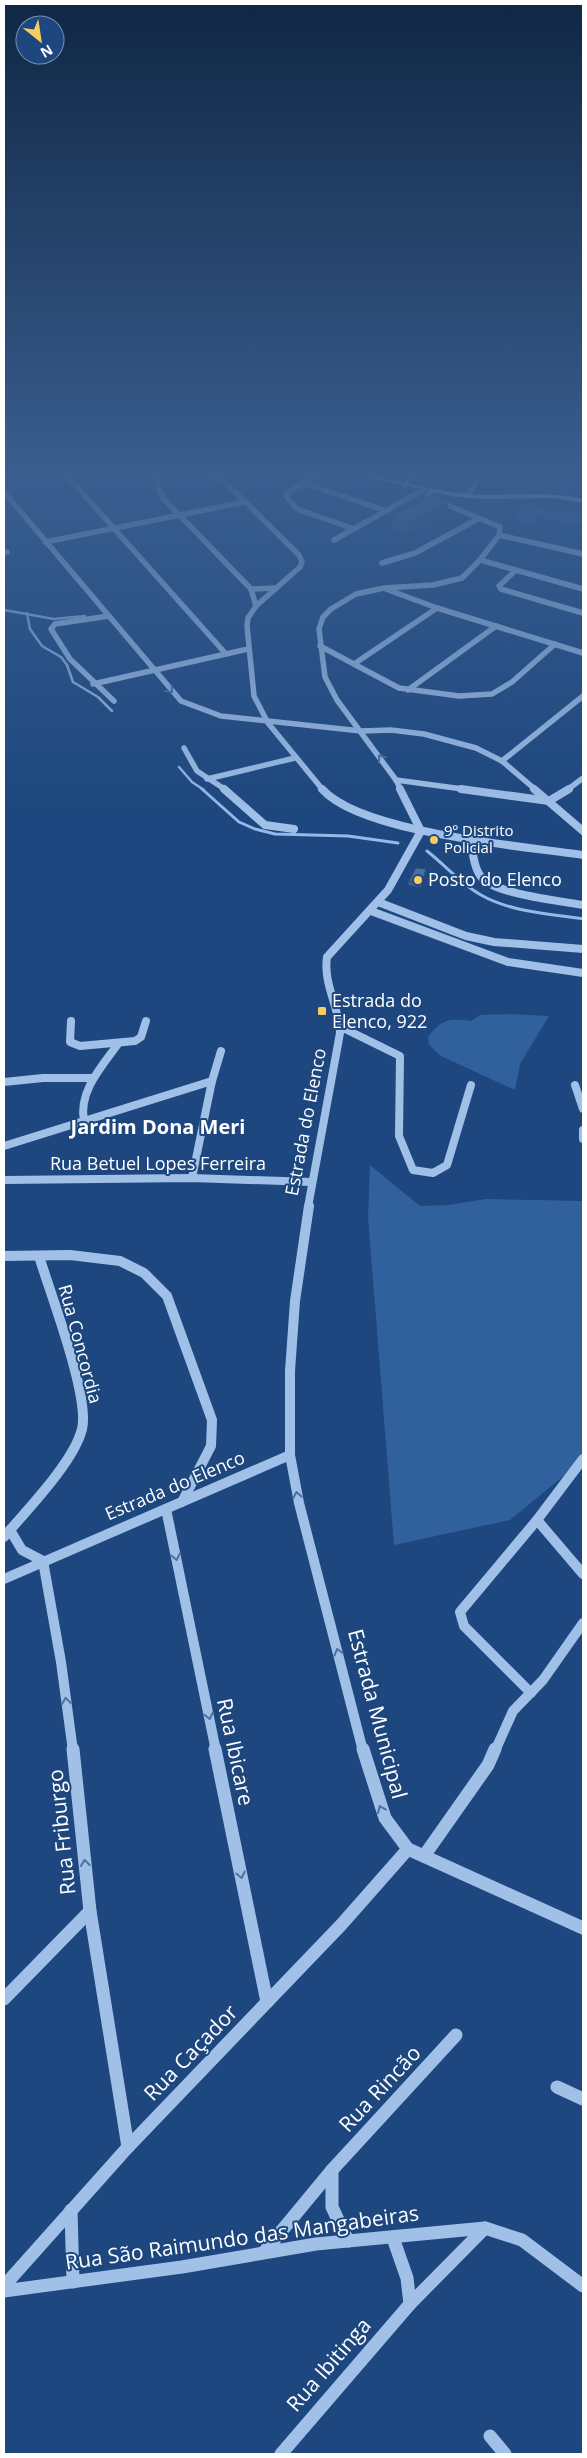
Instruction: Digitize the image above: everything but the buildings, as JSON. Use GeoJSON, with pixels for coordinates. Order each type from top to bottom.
{"type":"FeatureCollection","features":[{"type":"Feature","properties":{"kind":"street"},"geometry":{"type":"LineString","coordinates":[[81,584],[173,694],[195,708],[221,716],[268,722],[361,731],[381,730],[424,734],[476,748],[502,762],[583,831]]}},
{"type":"Feature","properties":{"kind":"street"},"geometry":{"type":"LineString","coordinates":[[162,584],[226,654]]}},
{"type":"Feature","properties":{"kind":"street"},"geometry":{"type":"LineString","coordinates":[[246,584],[251,589],[256,606]]}},
{"type":"Feature","properties":{"kind":"street"},"geometry":{"type":"LineString","coordinates":[[281,584],[256,606],[248,618],[248,649],[254,696],[268,722],[320,788],[346,807],[368,816],[421,831],[583,855]]}},
{"type":"Feature","properties":{"kind":"street"},"geometry":{"type":"LineString","coordinates":[[421,831],[396,780],[337,700],[326,677],[319,629],[323,617],[331,608],[356,594],[384,588],[437,584]]}},
{"type":"Feature","properties":{"kind":"street"},"geometry":{"type":"LineString","coordinates":[[503,584],[500,587],[583,613]]}},
{"type":"Feature","properties":{"kind":"street"},"geometry":{"type":"LineString","coordinates":[[564,584],[583,589]]}},
{"type":"Feature","properties":{"kind":"street"},"geometry":{"type":"LineString","coordinates":[[251,589],[276,588]]}},
{"type":"Feature","properties":{"kind":"street"},"geometry":{"type":"LineString","coordinates":[[384,588],[437,608],[583,653]]}},
{"type":"Feature","properties":{"kind":"street"},"geometry":{"type":"LineString","coordinates":[[354,664],[437,608]]}},
{"type":"Feature","properties":{"kind":"street"},"geometry":{"type":"LineString","coordinates":[[109,616],[51,626],[53,635],[59,644],[92,684],[114,702]]}},
{"type":"Feature","properties":{"kind":"street"},"geometry":{"type":"LineString","coordinates":[[408,690],[496,626]]}},
{"type":"Feature","properties":{"kind":"street"},"geometry":{"type":"LineString","coordinates":[[320,646],[388,683],[408,690],[459,696],[492,694],[512,682],[555,644]]}},
{"type":"Feature","properties":{"kind":"street"},"geometry":{"type":"LineString","coordinates":[[92,684],[248,649]]}},
{"type":"Feature","properties":{"kind":"street"},"geometry":{"type":"LineString","coordinates":[[502,762],[583,696]]}},
{"type":"Feature","properties":{"kind":"street"},"geometry":{"type":"LineString","coordinates":[[184,748],[193,766],[207,779],[230,793],[265,825],[294,829]]}},
{"type":"Feature","properties":{"kind":"street"},"geometry":{"type":"LineString","coordinates":[[207,779],[295,758]]}},
{"type":"Feature","properties":{"kind":"street"},"geometry":{"type":"LineString","coordinates":[[396,780],[549,801],[574,786],[583,778]]}},
{"type":"Feature","properties":{"kind":"street","name":"Estrada do Elenco"},"geometry":{"type":"LineString","coordinates":[[4,1579],[290,1456],[290,1371],[293,1325],[312,1182],[340,1027],[338,1008],[323,970],[327,957],[371,911],[388,890],[421,831]]}},
{"type":"Feature","properties":{"kind":"street"},"geometry":{"type":"LineString","coordinates":[[470,837],[478,871],[487,884],[506,890],[583,905]]}},
{"type":"Feature","properties":{"kind":"street"},"geometry":{"type":"LineString","coordinates":[[378,902],[466,936],[494,942],[583,949]]}},
{"type":"Feature","properties":{"kind":"street"},"geometry":{"type":"LineString","coordinates":[[371,911],[508,962],[583,973]]}},
{"type":"Feature","properties":{"kind":"street"},"geometry":{"type":"LineString","coordinates":[[71,1021],[69,1040],[72,1044],[80,1046],[130,1043],[139,1039],[146,1021]]}},
{"type":"Feature","properties":{"kind":"street"},"geometry":{"type":"LineString","coordinates":[[340,1027],[400,1056],[399,1136],[403,1141],[407,1162],[413,1170],[433,1173],[447,1165],[471,1085]]}},
{"type":"Feature","properties":{"kind":"street"},"geometry":{"type":"LineString","coordinates":[[84,1121],[81,1111],[93,1078],[118,1044]]}},
{"type":"Feature","properties":{"kind":"street"},"geometry":{"type":"LineString","coordinates":[[192,1178],[212,1081],[221,1051]]}},
{"type":"Feature","properties":{"kind":"street"},"geometry":{"type":"LineString","coordinates":[[4,1082],[43,1078],[93,1078]]}},
{"type":"Feature","properties":{"kind":"street"},"geometry":{"type":"LineString","coordinates":[[4,1146],[212,1081]]}},
{"type":"Feature","properties":{"kind":"street"},"geometry":{"type":"LineString","coordinates":[[575,1086],[583,1109]]}},
{"type":"Feature","properties":{"kind":"street"},"geometry":{"type":"LineString","coordinates":[[583,1130],[583,1139]]}},
{"type":"Feature","properties":{"kind":"street","name":"Rua Betuel Lopes Ferreira"},"geometry":{"type":"LineString","coordinates":[[4,1180],[192,1178],[312,1182]]}},
{"type":"Feature","properties":{"kind":"street"},"geometry":{"type":"LineString","coordinates":[[4,1256],[86,1257],[114,1261],[142,1272],[153,1280],[167,1296],[212,1420],[211,1446],[201,1462],[182,1502]]}},
{"type":"Feature","properties":{"kind":"street","name":"Rua Concordia"},"geometry":{"type":"LineString","coordinates":[[7,1533],[65,1460],[81,1431],[84,1419],[79,1391],[39,1256]]}},
{"type":"Feature","properties":{"kind":"street","name":"Estrada Municipal"},"geometry":{"type":"LineString","coordinates":[[290,1456],[298,1503],[370,1776],[385,1818],[408,1849],[494,1885],[583,1928]]}},
{"type":"Feature","properties":{"kind":"street"},"geometry":{"type":"LineString","coordinates":[[531,1693],[464,1626],[460,1612],[537,1520],[583,1459]]}},
{"type":"Feature","properties":{"kind":"street","name":"Rua Ibicare"},"geometry":{"type":"LineString","coordinates":[[166,1509],[267,2002]]}},
{"type":"Feature","properties":{"kind":"street"},"geometry":{"type":"LineString","coordinates":[[537,1520],[583,1574]]}},
{"type":"Feature","properties":{"kind":"street"},"geometry":{"type":"LineString","coordinates":[[7,1533],[21,1551],[43,1561]]}},
{"type":"Feature","properties":{"kind":"street","name":"Rua Friburgo"},"geometry":{"type":"LineString","coordinates":[[43,1561],[61,1662],[77,1777],[90,1911],[128,2147]]}},
{"type":"Feature","properties":{"kind":"street"},"geometry":{"type":"LineString","coordinates":[[424,1856],[488,1765],[513,1711],[543,1680],[583,1624]]}},
{"type":"Feature","properties":{"kind":"street","name":"Rua Caçador"},"geometry":{"type":"LineString","coordinates":[[4,2286],[128,2147],[341,1925],[408,1849]]}},
{"type":"Feature","properties":{"kind":"street"},"geometry":{"type":"LineString","coordinates":[[4,1999],[90,1911]]}},
{"type":"Feature","properties":{"kind":"street","name":"Rua Rincão"},"geometry":{"type":"LineString","coordinates":[[265,2251],[332,2170],[456,2035]]}},
{"type":"Feature","properties":{"kind":"street"},"geometry":{"type":"LineString","coordinates":[[557,2087],[583,2100]]}},
{"type":"Feature","properties":{"kind":"street"},"geometry":{"type":"LineString","coordinates":[[332,2170],[332,2207],[348,2241]]}},
{"type":"Feature","properties":{"kind":"street"},"geometry":{"type":"LineString","coordinates":[[72,2210],[73,2282]]}},
{"type":"Feature","properties":{"kind":"street"},"geometry":{"type":"LineString","coordinates":[[485,2228],[522,2240],[583,2286]]}},
{"type":"Feature","properties":{"kind":"street","name":"Rua São Raimundo das Mangabeiras"},"geometry":{"type":"LineString","coordinates":[[4,2291],[182,2267],[265,2251],[348,2241],[393,2238],[447,2230],[485,2228]]}},
{"type":"Feature","properties":{"kind":"street","name":"Rua Ibitinga"},"geometry":{"type":"LineString","coordinates":[[280,2454],[410,2304],[485,2228]]}},
{"type":"Feature","properties":{"kind":"street"},"geometry":{"type":"LineString","coordinates":[[393,2238],[407,2278],[410,2304]]}},
{"type":"Feature","properties":{"kind":"street"},"geometry":{"type":"LineString","coordinates":[[490,2436],[506,2454]]}},
{"type":"Feature","properties":{"kind":"shaded area"},"geometry":{"type":"Polygon","coordinates":[[[480,1015],[549,1016],[520,1064],[515,1090],[441,1056],[429,1045],[428,1037],[437,1026],[446,1021],[471,1021],[480,1015]]]}},
{"type":"Feature","properties":{"kind":"shaded area"},"geometry":{"type":"Polygon","coordinates":[[[370,1165],[420,1206],[448,1205],[486,1199],[583,1201],[583,1460],[510,1520],[394,1545],[368,1217],[370,1165]]]}},
{"type":"Feature","properties":{"kind":"waterway"},"geometry":{"type":"LineString","coordinates":[[4,610],[27,614]]}},
{"type":"Feature","properties":{"kind":"waterway"},"geometry":{"type":"LineString","coordinates":[[27,614],[54,619],[85,616]]}},
{"type":"Feature","properties":{"kind":"waterway"},"geometry":{"type":"LineString","coordinates":[[27,614],[30,629],[42,646],[61,657],[67,665],[73,682],[98,697],[112,711]]}},
{"type":"Feature","properties":{"kind":"waterway"},"geometry":{"type":"LineString","coordinates":[[179,767],[192,782],[204,790]]}},
{"type":"Feature","properties":{"kind":"waterway"},"geometry":{"type":"LineString","coordinates":[[202,789],[239,822],[255,829],[275,834],[348,836],[398,843]]}},
{"type":"Feature","properties":{"kind":"waterway"},"geometry":{"type":"LineString","coordinates":[[427,851],[467,885],[493,901],[531,912],[583,919]]}},
{"type":"Feature","properties":{"kind":"place","name":"9º Distrito Policial"},"geometry":{"type":"Point","coordinates":[434,840]}},
{"type":"Feature","properties":{"kind":"place","name":"Posto do Elenco"},"geometry":{"type":"Point","coordinates":[418,880]}},
{"type":"Feature","properties":{"kind":"place","name":"Estrada do Elenco, 922"},"geometry":{"type":"Point","coordinates":[322,1011]}},
{"type":"Feature","properties":{"kind":"district","name":"Jardim Dona Meri"},"geometry":{"type":"Point","coordinates":[158,1127]}}]}
